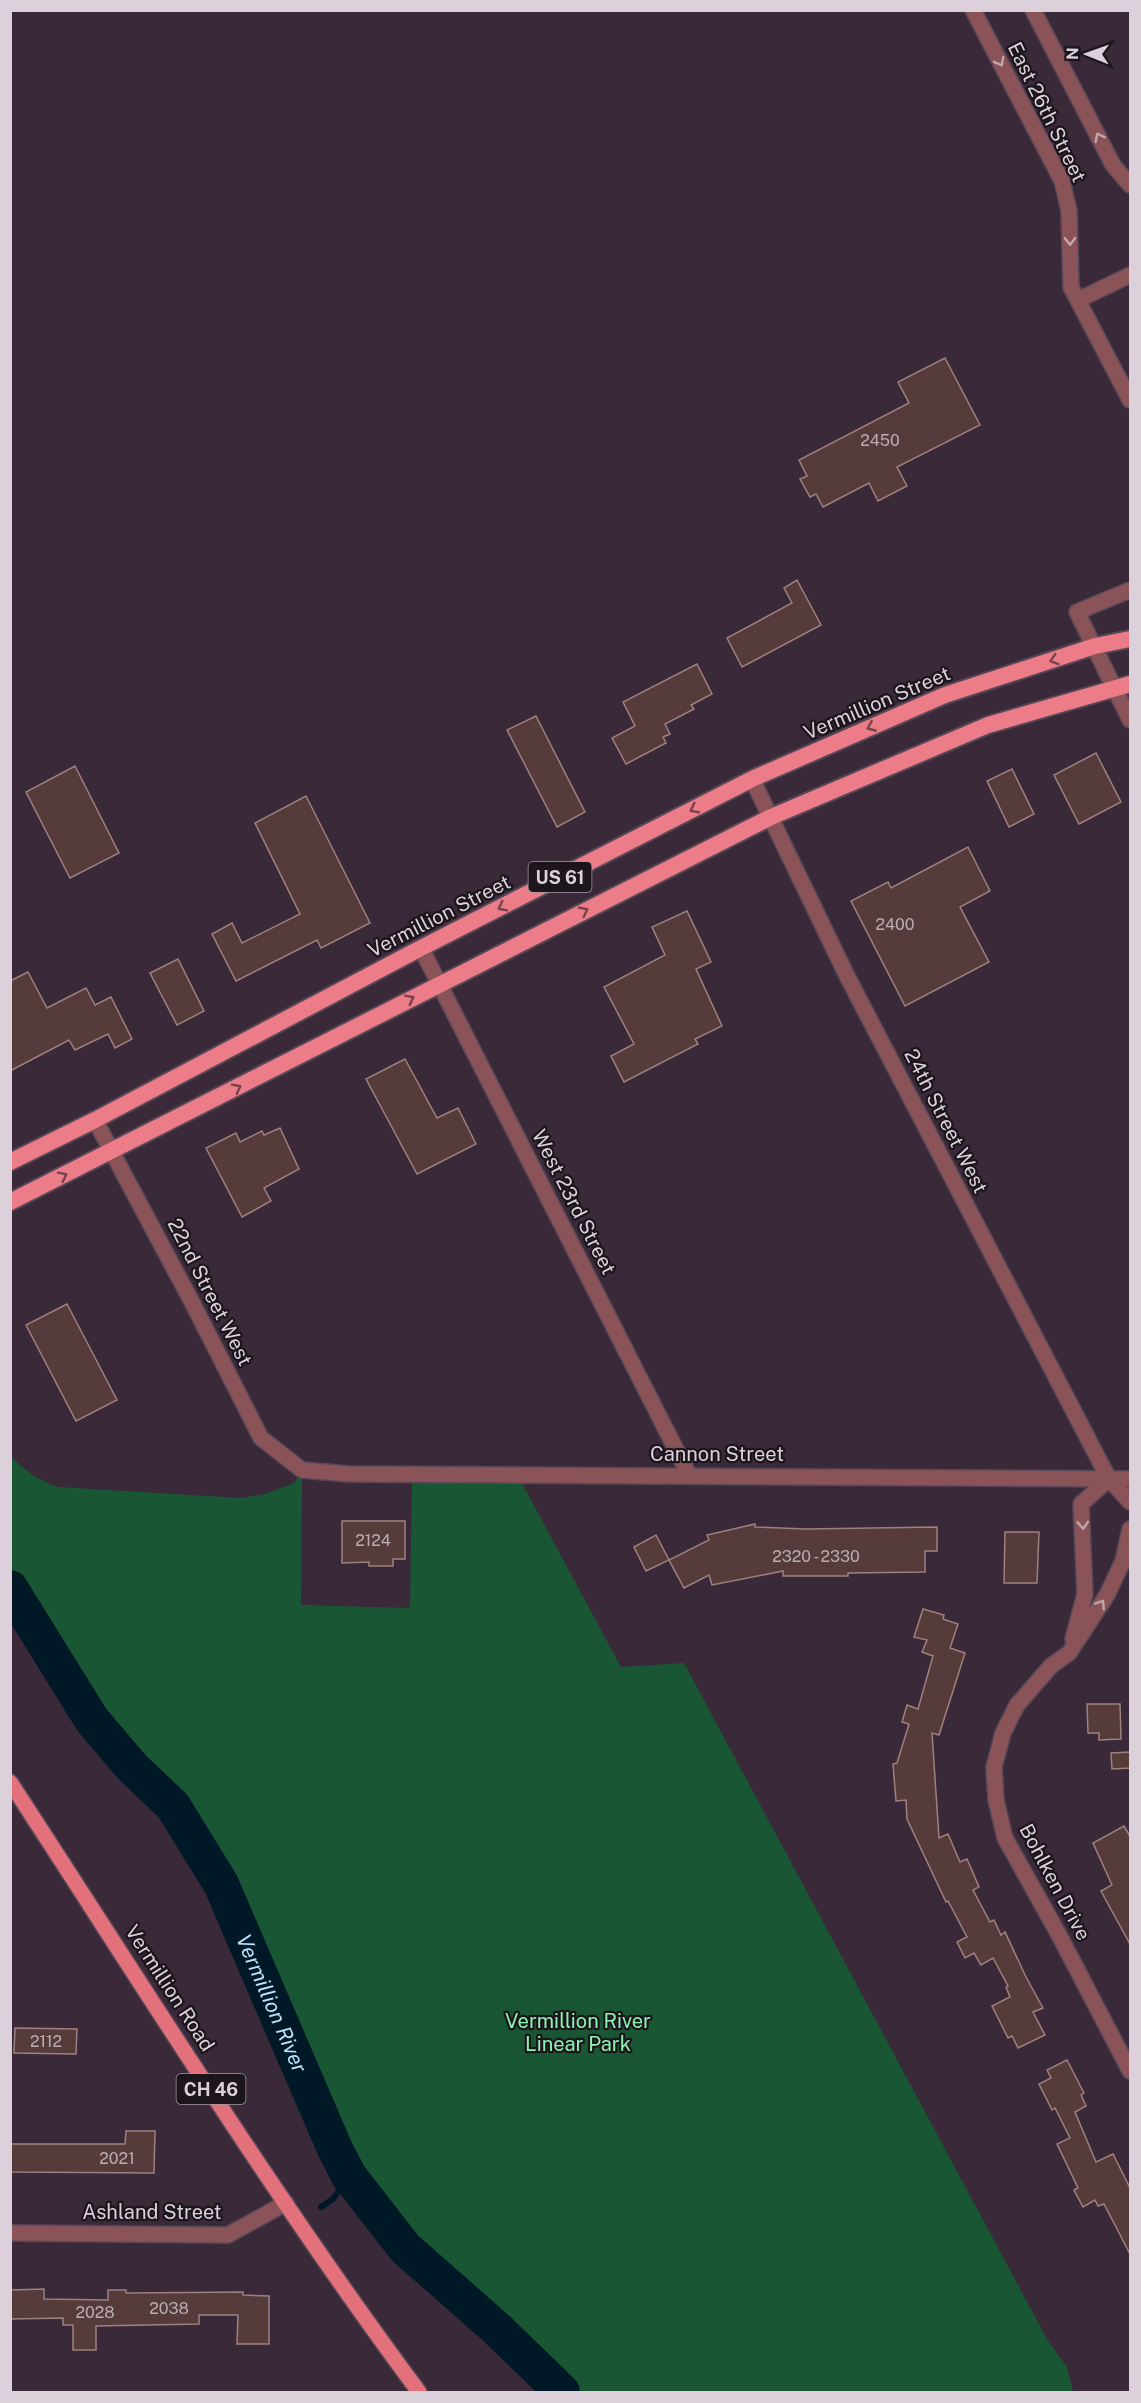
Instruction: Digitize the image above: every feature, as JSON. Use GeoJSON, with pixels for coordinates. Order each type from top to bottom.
{"type":"FeatureCollection","features":[{"type":"Feature","properties":{"kind":"highway","name":"Vermillion Street"},"geometry":{"type":"LineString","coordinates":[[10,1162],[752,779],[945,695],[1095,646],[1131,639]]}},
{"type":"Feature","properties":{"kind":"highway","name":"US 61"},"geometry":{"type":"LineString","coordinates":[[13,1197],[112,1152],[440,983],[771,817],[988,725],[1122,686]]}},
{"type":"Feature","properties":{"kind":"main road","name":"Vermillion Road"},"geometry":{"type":"LineString","coordinates":[[10,1782],[286,2203],[365,2320],[419,2392]]}},
{"type":"Feature","properties":{"kind":"street","name":"East 26th Street"},"geometry":{"type":"LineString","coordinates":[[973,10],[1062,181],[1069,211],[1071,287],[1131,400]]}},
{"type":"Feature","properties":{"kind":"street"},"geometry":{"type":"LineString","coordinates":[[1033,10],[1113,165],[1131,185]]}},
{"type":"Feature","properties":{"kind":"street"},"geometry":{"type":"LineString","coordinates":[[1078,300],[1131,274]]}},
{"type":"Feature","properties":{"kind":"street"},"geometry":{"type":"LineString","coordinates":[[1131,590],[1077,612],[1095,646],[1122,686],[1131,720]]}},
{"type":"Feature","properties":{"kind":"street","name":"24th Street West"},"geometry":{"type":"LineString","coordinates":[[752,779],[847,976],[1108,1479]]}},
{"type":"Feature","properties":{"kind":"street","name":"West 23rd Street"},"geometry":{"type":"LineString","coordinates":[[421,948],[689,1475]]}},
{"type":"Feature","properties":{"kind":"street","name":"22nd Street West"},"geometry":{"type":"LineString","coordinates":[[95,1120],[194,1305],[261,1438],[303,1470]]}},
{"type":"Feature","properties":{"kind":"street","name":"Cannon Street"},"geometry":{"type":"LineString","coordinates":[[303,1470],[349,1474],[1131,1479]]}},
{"type":"Feature","properties":{"kind":"street"},"geometry":{"type":"LineString","coordinates":[[1069,1653],[1085,1594],[1081,1504],[1108,1479],[1131,1502]]}},
{"type":"Feature","properties":{"kind":"street","name":"Bohlken Drive"},"geometry":{"type":"LineString","coordinates":[[1131,1529],[1123,1561],[1107,1595],[1069,1653],[1051,1666],[1017,1705],[1003,1733],[993,1767],[996,1800],[1005,1838],[1131,2071]]}},
{"type":"Feature","properties":{"kind":"street","name":"Ashland Street"},"geometry":{"type":"LineString","coordinates":[[10,2233],[228,2235],[286,2203]]}},
{"type":"Feature","properties":{"kind":"green space","name":"Vermillion River Linear Park"},"geometry":{"type":"Polygon","coordinates":[[[10,1455],[32,1474],[58,1487],[241,1498],[265,1494],[294,1483],[302,1470],[301,1605],[410,1608],[412,1474],[517,1474],[621,1667],[684,1663],[1048,2341],[1067,2367],[1073,2392],[562,2392],[496,2328],[405,2248],[349,2176],[335,2149],[221,1884],[173,1806],[132,1767],[92,1720],[11,1588],[10,1455]]]}},
{"type":"Feature","properties":{"kind":"building"},"geometry":{"type":"Polygon","coordinates":[[[945,358],[980,425],[897,467],[907,486],[878,501],[869,483],[823,507],[816,494],[810,497],[800,479],[807,476],[799,460],[909,403],[898,382],[945,358]]]}},
{"type":"Feature","properties":{"kind":"building"},"geometry":{"type":"Polygon","coordinates":[[[797,580],[821,625],[742,667],[727,638],[792,603],[784,588],[797,580]]]}},
{"type":"Feature","properties":{"kind":"building"},"geometry":{"type":"Polygon","coordinates":[[[697,664],[712,694],[691,705],[694,709],[665,724],[670,734],[663,737],[666,743],[626,764],[612,738],[635,726],[623,702],[697,664]]]}},
{"type":"Feature","properties":{"kind":"building"},"geometry":{"type":"Polygon","coordinates":[[[536,716],[585,812],[557,827],[507,730],[536,716]]]}},
{"type":"Feature","properties":{"kind":"building"},"geometry":{"type":"Polygon","coordinates":[[[1096,753],[1121,802],[1079,824],[1054,775],[1096,753]]]}},
{"type":"Feature","properties":{"kind":"building"},"geometry":{"type":"Polygon","coordinates":[[[75,766],[119,853],[70,878],[26,792],[75,766]]]}},
{"type":"Feature","properties":{"kind":"building"},"geometry":{"type":"Polygon","coordinates":[[[1012,769],[1034,814],[1009,827],[987,781],[1012,769]]]}},
{"type":"Feature","properties":{"kind":"building"},"geometry":{"type":"Polygon","coordinates":[[[306,796],[370,923],[321,948],[317,940],[236,981],[212,934],[232,923],[242,943],[300,914],[255,823],[306,796]]]}},
{"type":"Feature","properties":{"kind":"building"},"geometry":{"type":"Polygon","coordinates":[[[968,847],[990,891],[960,907],[989,962],[905,1006],[851,901],[888,882],[891,888],[968,847]]]}},
{"type":"Feature","properties":{"kind":"building"},"geometry":{"type":"Polygon","coordinates":[[[687,911],[711,962],[696,969],[722,1026],[695,1039],[698,1044],[624,1082],[611,1056],[634,1044],[604,987],[665,955],[652,927],[687,911]]]}},
{"type":"Feature","properties":{"kind":"building"},"geometry":{"type":"Polygon","coordinates":[[[178,959],[204,1011],[177,1025],[150,973],[178,959]]]}},
{"type":"Feature","properties":{"kind":"building"},"geometry":{"type":"Polygon","coordinates":[[[28,972],[47,1008],[86,988],[95,1005],[111,997],[132,1039],[115,1048],[108,1034],[75,1050],[69,1040],[10,1071],[10,981],[28,972]]]}},
{"type":"Feature","properties":{"kind":"building"},"geometry":{"type":"Polygon","coordinates":[[[405,1059],[437,1118],[458,1108],[476,1144],[417,1174],[366,1079],[405,1059]]]}},
{"type":"Feature","properties":{"kind":"building"},"geometry":{"type":"Polygon","coordinates":[[[280,1128],[299,1169],[264,1188],[271,1201],[242,1217],[206,1148],[236,1133],[240,1142],[262,1131],[264,1135],[280,1128]]]}},
{"type":"Feature","properties":{"kind":"building"},"geometry":{"type":"Polygon","coordinates":[[[67,1304],[117,1400],[76,1421],[26,1325],[67,1304]]]}},
{"type":"Feature","properties":{"kind":"building"},"geometry":{"type":"Polygon","coordinates":[[[342,1521],[405,1521],[405,1559],[393,1559],[393,1566],[369,1566],[369,1562],[342,1563],[342,1521]]]}},
{"type":"Feature","properties":{"kind":"building"},"geometry":{"type":"Polygon","coordinates":[[[755,1524],[755,1527],[806,1529],[937,1527],[937,1551],[925,1551],[925,1572],[848,1573],[848,1576],[783,1576],[783,1571],[712,1585],[709,1575],[684,1588],[669,1560],[709,1540],[707,1535],[755,1524]]]}},
{"type":"Feature","properties":{"kind":"building"},"geometry":{"type":"Polygon","coordinates":[[[1005,1532],[1039,1532],[1037,1583],[1004,1583],[1005,1532]]]}},
{"type":"Feature","properties":{"kind":"building"},"geometry":{"type":"Polygon","coordinates":[[[656,1535],[669,1560],[646,1571],[634,1547],[656,1535]]]}},
{"type":"Feature","properties":{"kind":"building"},"geometry":{"type":"Polygon","coordinates":[[[923,1609],[944,1615],[943,1619],[958,1624],[950,1648],[965,1653],[939,1735],[932,1733],[939,1838],[948,1834],[960,1862],[967,1859],[979,1887],[973,1890],[990,1922],[994,1920],[1001,1935],[1005,1932],[1043,2008],[1033,2012],[1045,2035],[1018,2048],[1012,2036],[1008,2038],[992,2006],[1010,1997],[1006,1987],[1008,1986],[993,1958],[981,1965],[974,1953],[965,1958],[957,1942],[967,1937],[948,1901],[946,1902],[907,1819],[906,1800],[896,1801],[893,1764],[897,1763],[909,1724],[902,1722],[907,1705],[918,1709],[933,1656],[922,1652],[927,1640],[914,1637],[923,1609]]]}},
{"type":"Feature","properties":{"kind":"building"},"geometry":{"type":"Polygon","coordinates":[[[1087,1704],[1120,1704],[1121,1739],[1099,1740],[1099,1733],[1088,1733],[1087,1704]]]}},
{"type":"Feature","properties":{"kind":"building"},"geometry":{"type":"Polygon","coordinates":[[[1131,1752],[1131,1768],[1112,1769],[1111,1753],[1131,1752]]]}},
{"type":"Feature","properties":{"kind":"building"},"geometry":{"type":"Polygon","coordinates":[[[1124,1826],[1131,1838],[1131,1946],[1101,1891],[1112,1885],[1093,1843],[1124,1826]]]}},
{"type":"Feature","properties":{"kind":"building"},"geometry":{"type":"Polygon","coordinates":[[[15,2028],[77,2029],[76,2054],[14,2053],[15,2028]]]}},
{"type":"Feature","properties":{"kind":"building"},"geometry":{"type":"Polygon","coordinates":[[[1067,2060],[1084,2093],[1081,2095],[1086,2106],[1075,2112],[1096,2162],[1113,2154],[1131,2190],[1131,2256],[1104,2204],[1098,2206],[1095,2200],[1083,2207],[1074,2190],[1078,2188],[1057,2144],[1070,2138],[1055,2108],[1052,2110],[1039,2084],[1051,2078],[1047,2070],[1067,2060]]]}},
{"type":"Feature","properties":{"kind":"building"},"geometry":{"type":"Polygon","coordinates":[[[126,2131],[155,2131],[154,2173],[10,2172],[10,2144],[125,2144],[126,2131]]]}},
{"type":"Feature","properties":{"kind":"building"},"geometry":{"type":"Polygon","coordinates":[[[44,2289],[44,2299],[108,2300],[108,2290],[126,2290],[126,2293],[243,2292],[243,2295],[269,2296],[269,2344],[237,2344],[238,2315],[199,2315],[199,2324],[96,2326],[96,2350],[73,2350],[73,2325],[63,2325],[63,2318],[10,2319],[10,2290],[44,2289]]]}},
{"type":"Feature","properties":{"kind":"waterway","name":"Vermillion River"},"geometry":{"type":"LineString","coordinates":[[10,1588],[92,1720],[132,1767],[173,1806],[221,1884],[335,2149],[349,2176],[405,2248],[496,2328],[562,2392]]}},
{"type":"Feature","properties":{"kind":"waterway"},"geometry":{"type":"LineString","coordinates":[[321,2207],[333,2199],[349,2176]]}}]}
